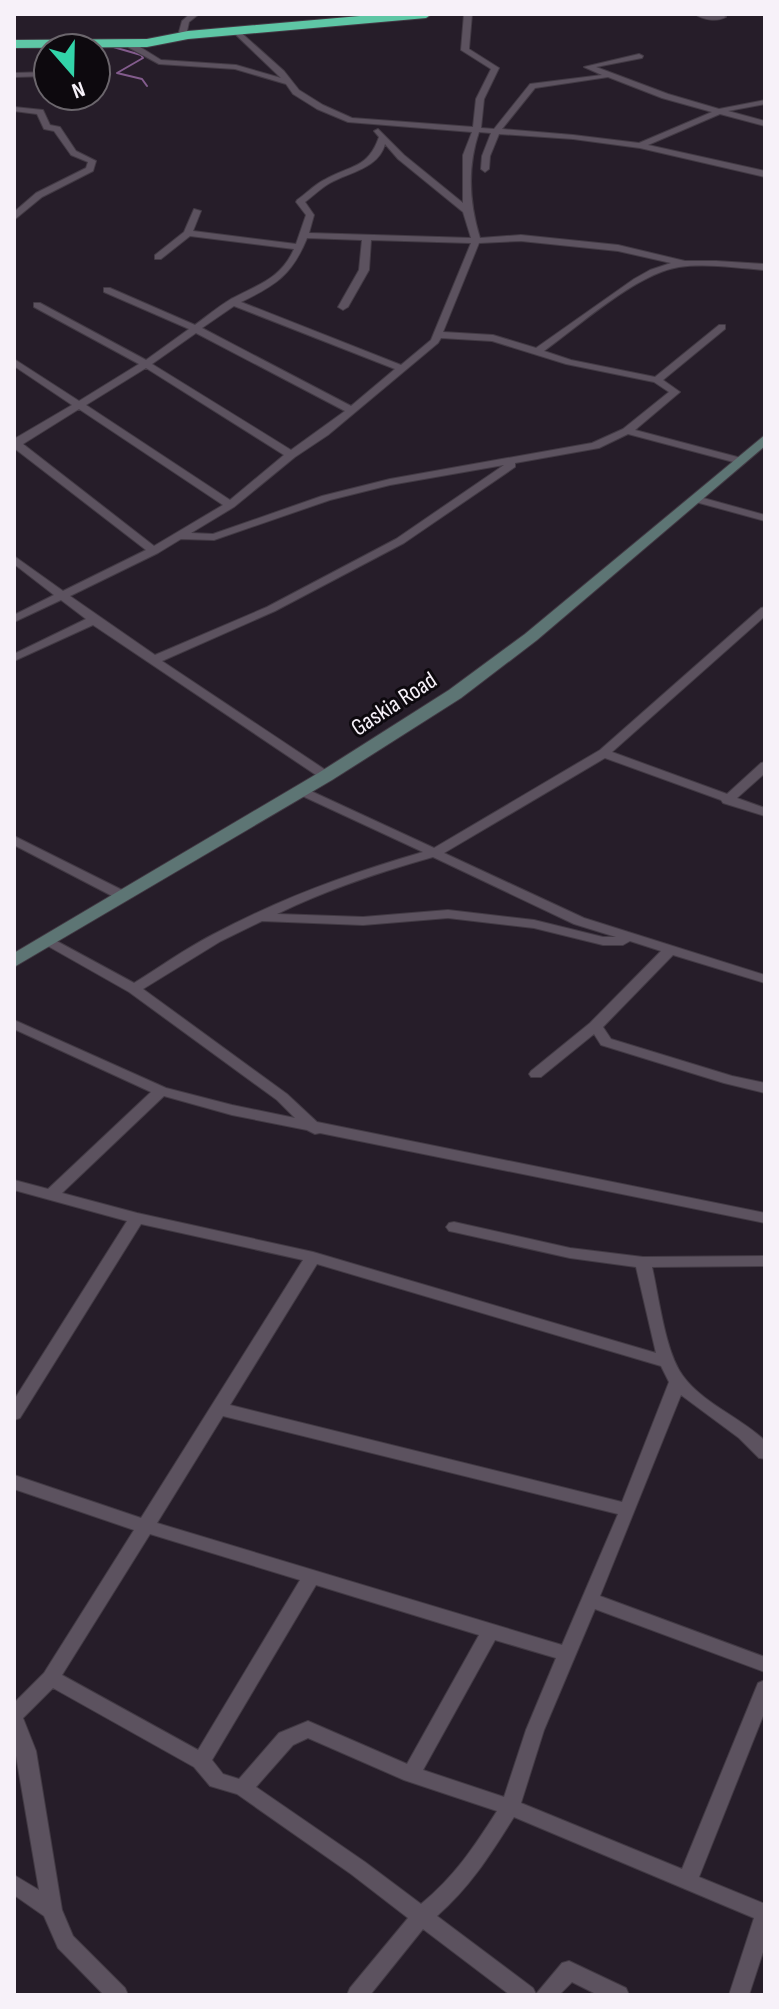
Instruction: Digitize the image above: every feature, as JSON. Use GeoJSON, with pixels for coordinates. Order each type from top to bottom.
{"type":"FeatureCollection","features":[{"type":"Feature","properties":{"kind":"highway"},"geometry":{"type":"LineString","coordinates":[[14,44],[87,41],[129,44],[188,35],[426,14]]}},
{"type":"Feature","properties":{"kind":"main road","name":"Gaskia Road"},"geometry":{"type":"LineString","coordinates":[[14,961],[326,776],[485,672],[765,439]]}},
{"type":"Feature","properties":{"kind":"street"},"geometry":{"type":"LineString","coordinates":[[188,35],[183,32],[184,24],[195,14]]}},
{"type":"Feature","properties":{"kind":"street"},"geometry":{"type":"LineString","coordinates":[[14,619],[154,551],[230,505],[419,355],[438,335],[476,241],[467,211],[467,155],[477,128],[480,99],[495,68],[465,50],[468,14]]}},
{"type":"Feature","properties":{"kind":"street"},"geometry":{"type":"LineString","coordinates":[[699,14],[722,17]]}},
{"type":"Feature","properties":{"kind":"street"},"geometry":{"type":"LineString","coordinates":[[237,31],[268,59],[287,82],[320,107],[351,120],[454,130],[497,129],[640,146],[765,174]]}},
{"type":"Feature","properties":{"kind":"street"},"geometry":{"type":"LineString","coordinates":[[129,44],[159,62],[236,67],[287,82]]}},
{"type":"Feature","properties":{"kind":"street"},"geometry":{"type":"LineString","coordinates":[[639,56],[588,67],[608,77],[765,124]]}},
{"type":"Feature","properties":{"kind":"street"},"geometry":{"type":"LineString","coordinates":[[485,169],[485,157],[497,129],[535,84],[608,77]]}},
{"type":"Feature","properties":{"kind":"street"},"geometry":{"type":"LineString","coordinates":[[640,146],[718,112],[765,102]]}},
{"type":"Feature","properties":{"kind":"street"},"geometry":{"type":"LineString","coordinates":[[14,109],[40,112],[47,127],[57,129],[70,150],[79,158],[92,161],[90,169],[39,195],[14,217]]}},
{"type":"Feature","properties":{"kind":"street"},"geometry":{"type":"LineString","coordinates":[[375,123],[382,138],[467,211]]}},
{"type":"Feature","properties":{"kind":"street"},"geometry":{"type":"LineString","coordinates":[[154,551],[15,443],[44,429],[79,403],[146,364],[233,302],[269,285],[283,274],[294,259],[310,215],[300,202],[326,182],[369,162],[379,150],[382,138]]}},
{"type":"Feature","properties":{"kind":"street"},"geometry":{"type":"LineString","coordinates":[[158,257],[188,233],[197,211]]}},
{"type":"Feature","properties":{"kind":"street"},"geometry":{"type":"LineString","coordinates":[[188,233],[299,247]]}},
{"type":"Feature","properties":{"kind":"street"},"geometry":{"type":"LineString","coordinates":[[304,235],[476,241],[513,238],[551,240],[618,248],[685,264],[765,267]]}},
{"type":"Feature","properties":{"kind":"street"},"geometry":{"type":"LineString","coordinates":[[343,307],[364,270],[367,237]]}},
{"type":"Feature","properties":{"kind":"street"},"geometry":{"type":"LineString","coordinates":[[538,351],[658,270],[685,264]]}},
{"type":"Feature","properties":{"kind":"street"},"geometry":{"type":"LineString","coordinates":[[107,290],[196,330],[351,410]]}},
{"type":"Feature","properties":{"kind":"street"},"geometry":{"type":"LineString","coordinates":[[233,302],[401,368]]}},
{"type":"Feature","properties":{"kind":"street"},"geometry":{"type":"LineString","coordinates":[[37,305],[146,364],[291,455]]}},
{"type":"Feature","properties":{"kind":"street"},"geometry":{"type":"LineString","coordinates":[[657,380],[722,327]]}},
{"type":"Feature","properties":{"kind":"street"},"geometry":{"type":"LineString","coordinates":[[181,536],[214,537],[368,487],[578,451],[627,431],[673,395],[672,388],[657,380],[569,362],[493,338],[438,335]]}},
{"type":"Feature","properties":{"kind":"street"},"geometry":{"type":"LineString","coordinates":[[14,362],[230,505]]}},
{"type":"Feature","properties":{"kind":"street"},"geometry":{"type":"LineString","coordinates":[[627,431],[741,461]]}},
{"type":"Feature","properties":{"kind":"street"},"geometry":{"type":"LineString","coordinates":[[154,660],[271,609],[400,541],[515,462]]}},
{"type":"Feature","properties":{"kind":"street"},"geometry":{"type":"LineString","coordinates":[[696,499],[765,518]]}},
{"type":"Feature","properties":{"kind":"street"},"geometry":{"type":"LineString","coordinates":[[14,559],[60,597],[326,776]]}},
{"type":"Feature","properties":{"kind":"street"},"geometry":{"type":"LineString","coordinates":[[134,989],[216,938],[259,916],[370,871],[435,853],[604,753],[765,610]]}},
{"type":"Feature","properties":{"kind":"street"},"geometry":{"type":"LineString","coordinates":[[14,658],[94,620]]}},
{"type":"Feature","properties":{"kind":"street"},"geometry":{"type":"LineString","coordinates":[[604,753],[765,812]]}},
{"type":"Feature","properties":{"kind":"street"},"geometry":{"type":"LineString","coordinates":[[727,800],[765,766]]}},
{"type":"Feature","properties":{"kind":"street"},"geometry":{"type":"LineString","coordinates":[[300,790],[566,915],[631,939],[765,979]]}},
{"type":"Feature","properties":{"kind":"street"},"geometry":{"type":"LineString","coordinates":[[14,840],[123,896]]}},
{"type":"Feature","properties":{"kind":"street"},"geometry":{"type":"LineString","coordinates":[[259,916],[363,921],[448,914],[534,924],[603,941],[631,939]]}},
{"type":"Feature","properties":{"kind":"street"},"geometry":{"type":"LineString","coordinates":[[46,941],[134,989],[282,1097],[315,1129]]}},
{"type":"Feature","properties":{"kind":"street"},"geometry":{"type":"LineString","coordinates":[[536,1074],[595,1026],[669,951]]}},
{"type":"Feature","properties":{"kind":"street"},"geometry":{"type":"LineString","coordinates":[[14,1024],[161,1091],[315,1129],[765,1218]]}},
{"type":"Feature","properties":{"kind":"street"},"geometry":{"type":"LineString","coordinates":[[595,1026],[606,1042],[765,1088]]}},
{"type":"Feature","properties":{"kind":"street"},"geometry":{"type":"LineString","coordinates":[[52,1194],[161,1091]]}},
{"type":"Feature","properties":{"kind":"street"},"geometry":{"type":"LineString","coordinates":[[14,1185],[137,1218],[313,1257],[667,1362]]}},
{"type":"Feature","properties":{"kind":"street"},"geometry":{"type":"LineString","coordinates":[[14,1414],[137,1218]]}},
{"type":"Feature","properties":{"kind":"street"},"geometry":{"type":"LineString","coordinates":[[454,1227],[570,1253],[643,1262],[765,1261]]}},
{"type":"Feature","properties":{"kind":"street"},"geometry":{"type":"LineString","coordinates":[[118,1995],[65,1942],[52,1910],[26,1751],[14,1717],[51,1678],[313,1257]]}},
{"type":"Feature","properties":{"kind":"street"},"geometry":{"type":"LineString","coordinates":[[643,1262],[667,1362],[678,1381],[755,1440],[765,1453]]}},
{"type":"Feature","properties":{"kind":"street"},"geometry":{"type":"LineString","coordinates":[[357,1995],[422,1916],[449,1893],[472,1867],[510,1807],[535,1730],[628,1510],[678,1381]]}},
{"type":"Feature","properties":{"kind":"street"},"geometry":{"type":"LineString","coordinates":[[217,1408],[628,1510]]}},
{"type":"Feature","properties":{"kind":"street"},"geometry":{"type":"LineString","coordinates":[[14,1482],[144,1526],[567,1654]]}},
{"type":"Feature","properties":{"kind":"street"},"geometry":{"type":"LineString","coordinates":[[201,1761],[311,1577]]}},
{"type":"Feature","properties":{"kind":"street"},"geometry":{"type":"LineString","coordinates":[[590,1600],[765,1665]]}},
{"type":"Feature","properties":{"kind":"street"},"geometry":{"type":"LineString","coordinates":[[411,1774],[491,1631]]}},
{"type":"Feature","properties":{"kind":"street"},"geometry":{"type":"LineString","coordinates":[[51,1678],[201,1761],[217,1780],[243,1788],[526,1995]]}},
{"type":"Feature","properties":{"kind":"street"},"geometry":{"type":"LineString","coordinates":[[687,1882],[765,1688]]}},
{"type":"Feature","properties":{"kind":"street"},"geometry":{"type":"LineString","coordinates":[[243,1788],[286,1739],[308,1729],[411,1774],[510,1807],[765,1914],[739,1995]]}},
{"type":"Feature","properties":{"kind":"street"},"geometry":{"type":"LineString","coordinates":[[14,1884],[52,1910]]}},
{"type":"Feature","properties":{"kind":"street"},"geometry":{"type":"LineString","coordinates":[[546,1995],[569,1970],[619,1995]]}},
{"type":"Feature","properties":{"kind":"waterway"},"geometry":{"type":"LineString","coordinates":[[112,47],[141,55],[143,58],[117,73],[142,79],[147,86]]}}]}
